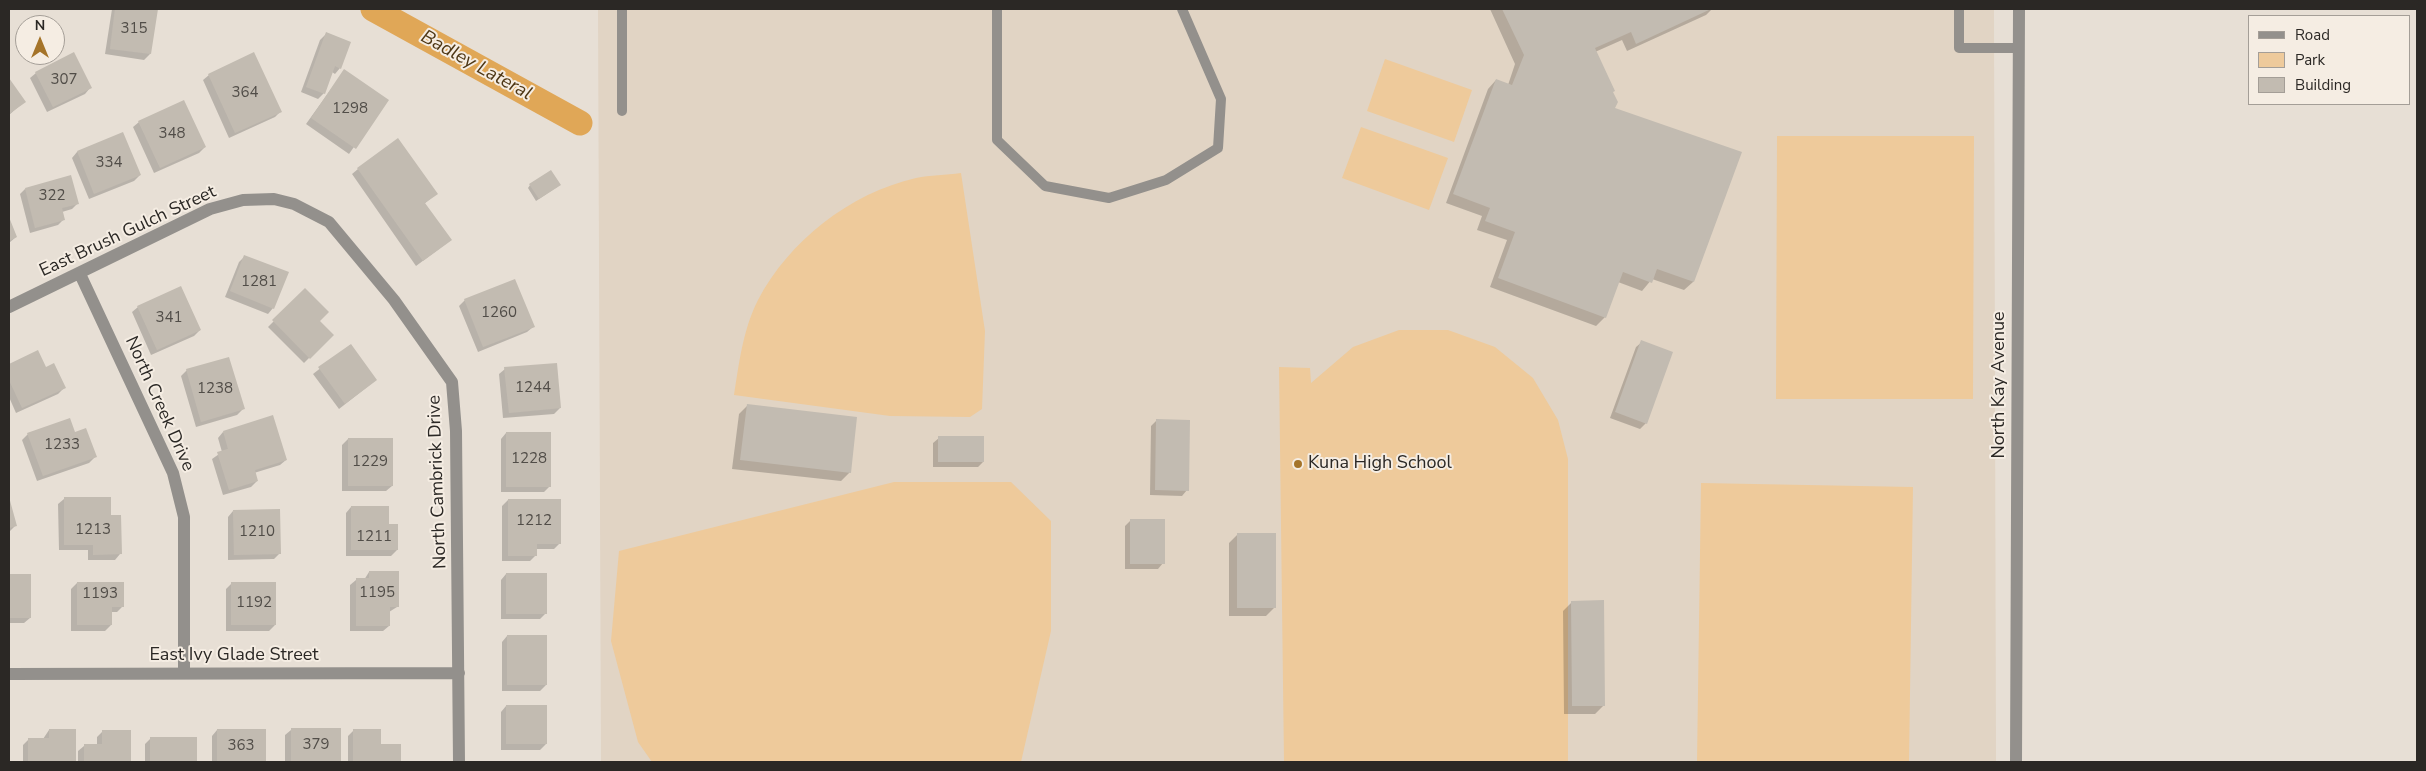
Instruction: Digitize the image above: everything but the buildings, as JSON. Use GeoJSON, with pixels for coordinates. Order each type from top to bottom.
{"type":"FeatureCollection","features":[{"type":"Feature","properties":{"kind":"street","name":"North Kay Avenue"},"geometry":{"type":"LineString","coordinates":[[2016,762],[2019,9]]}},
{"type":"Feature","properties":{"kind":"street","name":"East Brush Gulch Street"},"geometry":{"type":"LineString","coordinates":[[9,307],[210,209],[242,200],[274,199],[294,204]]}},
{"type":"Feature","properties":{"kind":"street","name":"North Cambrick Drive"},"geometry":{"type":"LineString","coordinates":[[294,204],[329,222],[394,300],[452,382],[456,431],[460,762]]}},
{"type":"Feature","properties":{"kind":"street","name":"North Creek Drive"},"geometry":{"type":"LineString","coordinates":[[80,274],[173,473],[184,517],[184,674]]}},
{"type":"Feature","properties":{"kind":"street","name":"East Ivy Glade Street"},"geometry":{"type":"LineString","coordinates":[[9,674],[459,673]]}},
{"type":"Feature","properties":{"kind":"lane"},"geometry":{"type":"LineString","coordinates":[[622,9],[622,111]]}},
{"type":"Feature","properties":{"kind":"lane"},"geometry":{"type":"LineString","coordinates":[[997,9],[997,140],[1045,186],[1109,198],[1166,180],[1218,148],[1221,99],[1182,9]]}},
{"type":"Feature","properties":{"kind":"lane"},"geometry":{"type":"LineString","coordinates":[[1959,9],[1959,48],[2019,48]]}},
{"type":"Feature","properties":{"kind":"shaded area","name":"Kuna High School"},"geometry":{"type":"Polygon","coordinates":[[[598,9],[1994,9],[1996,762],[601,762],[598,9]]]}},
{"type":"Feature","properties":{"kind":"green space"},"geometry":{"type":"Polygon","coordinates":[[[1385,59],[1472,90],[1454,142],[1367,111],[1385,59]]]}},
{"type":"Feature","properties":{"kind":"green space"},"geometry":{"type":"Polygon","coordinates":[[[1361,127],[1448,158],[1429,210],[1342,178],[1361,127]]]}},
{"type":"Feature","properties":{"kind":"green space"},"geometry":{"type":"Polygon","coordinates":[[[1777,136],[1974,136],[1973,399],[1776,399],[1777,136]]]}},
{"type":"Feature","properties":{"kind":"green space"},"geometry":{"type":"Polygon","coordinates":[[[961,173],[985,331],[982,409],[970,417],[890,416],[734,395],[742,347],[753,311],[771,278],[804,239],[845,208],[868,195],[916,178],[961,173]]]}},
{"type":"Feature","properties":{"kind":"green space"},"geometry":{"type":"Polygon","coordinates":[[[1399,330],[1448,330],[1495,347],[1533,378],[1558,420],[1568,459],[1568,762],[1284,762],[1279,367],[1310,368],[1311,383],[1353,347],[1399,330]]]}},
{"type":"Feature","properties":{"kind":"green space"},"geometry":{"type":"Polygon","coordinates":[[[894,482],[1011,482],[1051,521],[1051,631],[1021,762],[652,762],[638,742],[611,641],[619,551],[894,482]]]}},
{"type":"Feature","properties":{"kind":"green space"},"geometry":{"type":"Polygon","coordinates":[[[1701,483],[1913,487],[1909,762],[1697,762],[1701,483]]]}},
{"type":"Feature","properties":{"kind":"waterway","name":"Badley Lateral"},"geometry":{"type":"LineString","coordinates":[[373,9],[580,123]]}},
{"type":"Feature","properties":{"kind":"place","name":"Kuna High School"},"geometry":{"type":"Point","coordinates":[1298,464]}}]}
